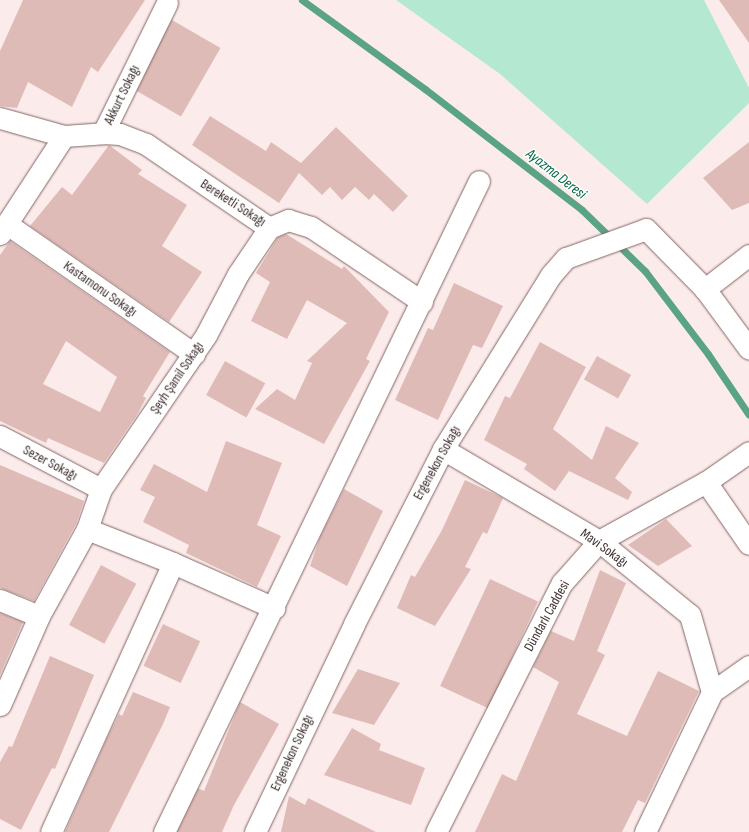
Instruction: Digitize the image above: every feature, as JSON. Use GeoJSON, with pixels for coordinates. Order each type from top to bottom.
{"type":"FeatureCollection","features":[{"type":"Feature","properties":{"kind":"street","name":"Akkurt Sokağı"},"geometry":{"type":"LineString","coordinates":[[64,136],[103,133],[167,3]]}},
{"type":"Feature","properties":{"kind":"street"},"geometry":{"type":"LineString","coordinates":[[0,118],[64,136],[3,229]]}},
{"type":"Feature","properties":{"kind":"street","name":"Bereketli Sokağı"},"geometry":{"type":"LineString","coordinates":[[103,133],[120,134],[146,144],[269,228],[288,220],[311,227],[422,302]]}},
{"type":"Feature","properties":{"kind":"street"},"geometry":{"type":"LineString","coordinates":[[164,832],[274,608],[479,181]]}},
{"type":"Feature","properties":{"kind":"street","name":"Şeyh Şamil Sokağı"},"geometry":{"type":"LineString","coordinates":[[0,705],[39,616],[87,529],[101,489],[194,354],[269,228]]}},
{"type":"Feature","properties":{"kind":"street","name":"Kastamonu Sokağı"},"geometry":{"type":"LineString","coordinates":[[3,229],[194,354]]}},
{"type":"Feature","properties":{"kind":"street","name":"Ergenekon Sokağı"},"geometry":{"type":"LineString","coordinates":[[255,832],[304,726],[443,449],[551,275],[566,258],[646,229],[705,289],[749,349]]}},
{"type":"Feature","properties":{"kind":"street"},"geometry":{"type":"LineString","coordinates":[[705,289],[749,255]]}},
{"type":"Feature","properties":{"kind":"street","name":"Sezer Sokağı"},"geometry":{"type":"LineString","coordinates":[[0,436],[101,489]]}},
{"type":"Feature","properties":{"kind":"street","name":"Mavi Sokağı"},"geometry":{"type":"LineString","coordinates":[[443,449],[599,541],[690,615],[712,692]]}},
{"type":"Feature","properties":{"kind":"street","name":"Dündarlı Caddesi"},"geometry":{"type":"LineString","coordinates":[[436,832],[562,583],[599,541],[706,482],[749,452]]}},
{"type":"Feature","properties":{"kind":"street"},"geometry":{"type":"LineString","coordinates":[[706,482],[749,544]]}},
{"type":"Feature","properties":{"kind":"street"},"geometry":{"type":"LineString","coordinates":[[87,529],[173,563],[274,608]]}},
{"type":"Feature","properties":{"kind":"street"},"geometry":{"type":"LineString","coordinates":[[51,832],[173,563]]}},
{"type":"Feature","properties":{"kind":"street"},"geometry":{"type":"LineString","coordinates":[[0,600],[39,616]]}},
{"type":"Feature","properties":{"kind":"street"},"geometry":{"type":"LineString","coordinates":[[645,832],[712,692],[749,666]]}},
{"type":"Feature","properties":{"kind":"green space"},"geometry":{"type":"Polygon","coordinates":[[[396,0],[704,0],[749,88],[749,103],[647,204],[500,74],[396,0]]]}},
{"type":"Feature","properties":{"kind":"building"},"geometry":{"type":"Polygon","coordinates":[[[23,0],[145,0],[98,72],[91,67],[72,107],[28,82],[17,108],[0,106],[0,51],[23,0]]]}},
{"type":"Feature","properties":{"kind":"building"},"geometry":{"type":"Polygon","coordinates":[[[719,0],[749,0],[749,43],[719,0]]]}},
{"type":"Feature","properties":{"kind":"building"},"geometry":{"type":"Polygon","coordinates":[[[172,20],[220,48],[181,116],[132,88],[172,20]]]}},
{"type":"Feature","properties":{"kind":"building"},"geometry":{"type":"Polygon","coordinates":[[[210,116],[266,151],[271,142],[301,163],[336,127],[408,196],[393,212],[374,194],[369,200],[355,187],[342,200],[330,187],[322,195],[299,173],[279,203],[192,145],[210,116]]]}},
{"type":"Feature","properties":{"kind":"building"},"geometry":{"type":"Polygon","coordinates":[[[749,142],[749,203],[732,210],[703,178],[749,142]]]}},
{"type":"Feature","properties":{"kind":"building"},"geometry":{"type":"Polygon","coordinates":[[[109,145],[142,170],[138,174],[187,205],[162,246],[202,272],[169,322],[30,226],[62,187],[72,195],[109,145]]]}},
{"type":"Feature","properties":{"kind":"building"},"geometry":{"type":"Polygon","coordinates":[[[286,234],[342,269],[344,266],[389,312],[366,359],[370,361],[324,444],[255,409],[277,389],[295,400],[312,363],[307,361],[347,323],[307,300],[287,339],[251,321],[270,282],[256,273],[278,237],[286,234]]]}},
{"type":"Feature","properties":{"kind":"building"},"geometry":{"type":"Polygon","coordinates":[[[10,241],[170,352],[143,396],[146,398],[137,415],[104,463],[48,438],[46,443],[0,421],[0,255],[10,241]],[[66,341],[43,384],[100,412],[117,377],[66,341]]]}},
{"type":"Feature","properties":{"kind":"building"},"geometry":{"type":"Polygon","coordinates":[[[454,283],[503,306],[482,348],[473,345],[438,420],[395,400],[428,328],[433,330],[454,283]]]}},
{"type":"Feature","properties":{"kind":"building"},"geometry":{"type":"Polygon","coordinates":[[[540,342],[586,367],[553,429],[592,460],[606,426],[639,443],[615,478],[632,492],[628,500],[569,471],[555,491],[524,469],[527,464],[484,440],[505,396],[510,398],[540,342]]]}},
{"type":"Feature","properties":{"kind":"building"},"geometry":{"type":"Polygon","coordinates":[[[597,356],[631,375],[618,399],[584,380],[597,356]]]}},
{"type":"Feature","properties":{"kind":"building"},"geometry":{"type":"Polygon","coordinates":[[[225,361],[265,383],[246,417],[206,395],[225,361]]]}},
{"type":"Feature","properties":{"kind":"building"},"geometry":{"type":"Polygon","coordinates":[[[226,441],[282,463],[257,525],[281,536],[257,587],[186,553],[189,545],[143,522],[155,497],[140,490],[154,464],[207,492],[226,441]]]}},
{"type":"Feature","properties":{"kind":"building"},"geometry":{"type":"Polygon","coordinates":[[[0,465],[84,501],[76,524],[34,601],[0,588],[0,465]]]}},
{"type":"Feature","properties":{"kind":"building"},"geometry":{"type":"Polygon","coordinates":[[[465,480],[503,498],[487,534],[483,532],[465,567],[471,569],[435,626],[397,608],[411,575],[415,577],[442,530],[465,480]]]}},
{"type":"Feature","properties":{"kind":"building"},"geometry":{"type":"Polygon","coordinates":[[[344,489],[383,511],[347,586],[310,566],[320,537],[344,489]]]}},
{"type":"Feature","properties":{"kind":"building"},"geometry":{"type":"Polygon","coordinates":[[[666,519],[692,546],[658,566],[628,545],[666,519]]]}},
{"type":"Feature","properties":{"kind":"building"},"geometry":{"type":"Polygon","coordinates":[[[101,565],[136,584],[104,644],[69,625],[101,565]]]}},
{"type":"Feature","properties":{"kind":"building"},"geometry":{"type":"Polygon","coordinates":[[[600,570],[626,583],[597,651],[605,655],[577,714],[627,736],[658,671],[699,691],[645,803],[638,800],[622,832],[475,832],[502,774],[516,781],[559,682],[533,667],[551,631],[574,641],[600,570]]]}},
{"type":"Feature","properties":{"kind":"building"},"geometry":{"type":"Polygon","coordinates":[[[490,579],[538,601],[488,708],[440,686],[490,579]]]}},
{"type":"Feature","properties":{"kind":"building"},"geometry":{"type":"Polygon","coordinates":[[[0,613],[23,622],[0,675],[0,613]]]}},
{"type":"Feature","properties":{"kind":"building"},"geometry":{"type":"Polygon","coordinates":[[[163,624],[200,641],[181,683],[144,666],[163,624]]]}},
{"type":"Feature","properties":{"kind":"building"},"geometry":{"type":"Polygon","coordinates":[[[50,656],[94,675],[55,769],[52,768],[21,830],[0,819],[0,762],[9,746],[12,747],[50,656]]]}},
{"type":"Feature","properties":{"kind":"building"},"geometry":{"type":"Polygon","coordinates":[[[358,669],[400,683],[374,725],[332,713],[358,669]]]}},
{"type":"Feature","properties":{"kind":"building"},"geometry":{"type":"Polygon","coordinates":[[[133,692],[170,707],[163,724],[109,832],[65,832],[107,738],[119,714],[122,716],[133,692]]]}},
{"type":"Feature","properties":{"kind":"building"},"geometry":{"type":"Polygon","coordinates":[[[240,702],[279,724],[234,805],[222,832],[177,832],[198,788],[204,791],[240,702]]]}},
{"type":"Feature","properties":{"kind":"building"},"geometry":{"type":"Polygon","coordinates":[[[352,728],[381,744],[379,750],[425,768],[411,805],[324,775],[352,728]]]}},
{"type":"Feature","properties":{"kind":"building"},"geometry":{"type":"Polygon","coordinates":[[[289,796],[305,805],[308,798],[376,832],[281,832],[289,796]]]}},
{"type":"Feature","properties":{"kind":"waterway","name":"Ayazma Deresi"},"geometry":{"type":"LineString","coordinates":[[302,0],[425,89],[582,210],[645,271],[708,354],[749,415]]}}]}
